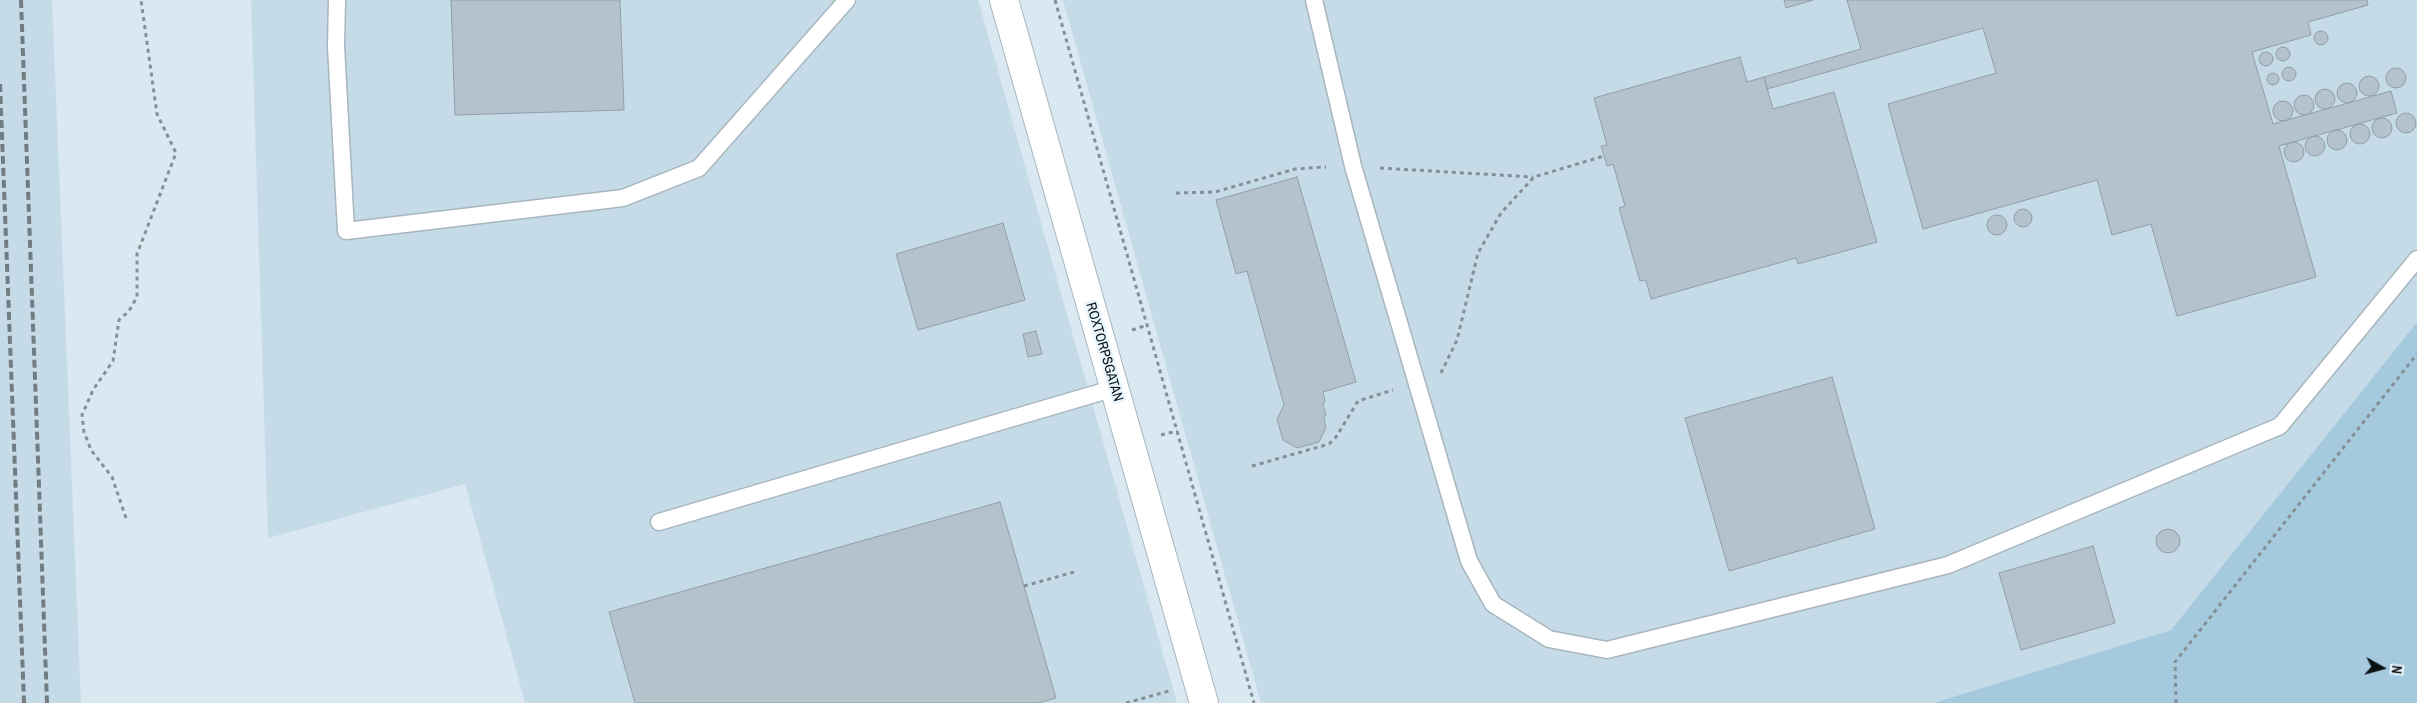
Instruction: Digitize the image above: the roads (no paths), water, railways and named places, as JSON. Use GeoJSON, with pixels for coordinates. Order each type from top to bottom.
{"type":"FeatureCollection","features":[{"type":"Feature","properties":{"kind":"street","name":"ROXTORPSGATAN"},"geometry":{"type":"LineString","coordinates":[[1004,0],[1204,703]]}},
{"type":"Feature","properties":{"kind":"lane"},"geometry":{"type":"LineString","coordinates":[[337,0],[336,46],[346,231],[623,198],[699,168],[847,0]]}},
{"type":"Feature","properties":{"kind":"lane"},"geometry":{"type":"LineString","coordinates":[[1314,0],[1353,166],[1469,561],[1493,604],[1549,639],[1607,650],[1948,565],[2280,426],[2417,259]]}},
{"type":"Feature","properties":{"kind":"lane"},"geometry":{"type":"LineString","coordinates":[[659,522],[1115,388]]}},
{"type":"Feature","properties":{"kind":"railway"},"geometry":{"type":"LineString","coordinates":[[21,0],[47,703]]}},
{"type":"Feature","properties":{"kind":"railway"},"geometry":{"type":"LineString","coordinates":[[0,84],[24,703]]}}]}
